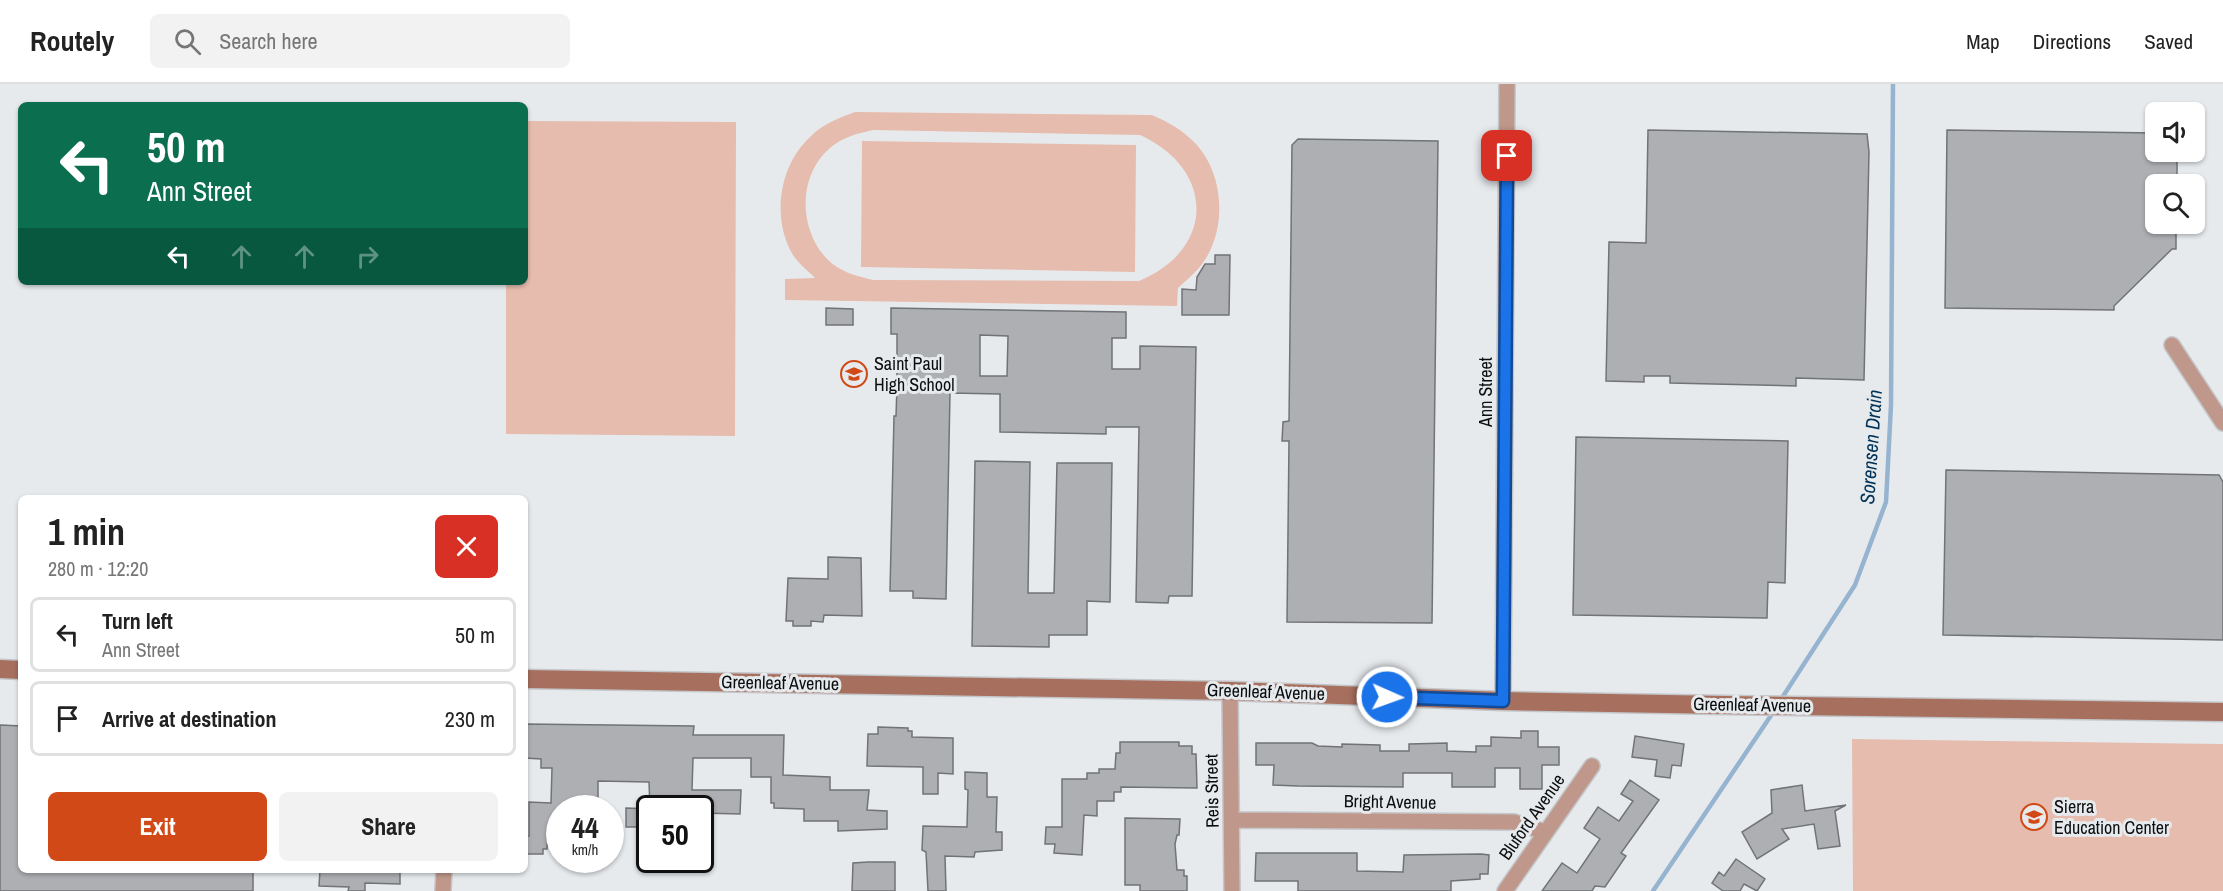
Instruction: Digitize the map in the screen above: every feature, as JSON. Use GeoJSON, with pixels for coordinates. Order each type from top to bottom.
{"type":"FeatureCollection","features":[{"type":"Feature","properties":{"kind":"main road"},"geometry":{"type":"LineString","coordinates":[[0,669],[18,670]]}},
{"type":"Feature","properties":{"kind":"main road","name":"Greenleaf Avenue"},"geometry":{"type":"LineString","coordinates":[[528,679],[1230,691],[1503,701],[2223,712]]}},
{"type":"Feature","properties":{"kind":"street","name":"Ann Street"},"geometry":{"type":"LineString","coordinates":[[1503,701],[1507,84]]}},
{"type":"Feature","properties":{"kind":"street"},"geometry":{"type":"LineString","coordinates":[[2172,345],[2223,423]]}},
{"type":"Feature","properties":{"kind":"street","name":"Reis Street"},"geometry":{"type":"LineString","coordinates":[[1230,691],[1232,891]]}},
{"type":"Feature","properties":{"kind":"street","name":"Bluford Avenue"},"geometry":{"type":"LineString","coordinates":[[1505,891],[1592,766]]}},
{"type":"Feature","properties":{"kind":"street","name":"Bright Avenue"},"geometry":{"type":"LineString","coordinates":[[1233,820],[1514,822],[1545,832]]}},
{"type":"Feature","properties":{"kind":"street"},"geometry":{"type":"LineString","coordinates":[[443,891],[444,873]]}},
{"type":"Feature","properties":{"kind":"shaded area"},"geometry":{"type":"Polygon","coordinates":[[[855,112],[1152,115],[1189,137],[1205,155],[1217,187],[1219,205],[1215,239],[1198,269],[1178,288],[1177,306],[785,300],[785,279],[815,278],[795,258],[786,240],[781,209],[785,177],[800,148],[811,136],[837,119],[855,112]],[[873,130],[856,134],[834,145],[821,158],[812,173],[807,190],[806,209],[809,227],[816,244],[827,259],[848,273],[873,280],[1139,281],[1164,267],[1182,249],[1193,230],[1196,209],[1193,188],[1182,168],[1165,150],[1140,135],[873,130]]]}},
{"type":"Feature","properties":{"kind":"shaded area"},"geometry":{"type":"Polygon","coordinates":[[[528,121],[736,122],[735,436],[506,434],[506,285],[528,285],[528,121]]]}},
{"type":"Feature","properties":{"kind":"shaded area"},"geometry":{"type":"Polygon","coordinates":[[[862,141],[1136,145],[1135,272],[861,267],[862,141]]]}},
{"type":"Feature","properties":{"kind":"shaded area","name":"Sierra Education Center"},"geometry":{"type":"Polygon","coordinates":[[[1852,739],[2223,744],[2223,891],[1853,891],[1852,739]]]}},
{"type":"Feature","properties":{"kind":"building"},"geometry":{"type":"Polygon","coordinates":[[[1648,130],[1867,134],[1869,152],[1864,380],[1796,378],[1796,386],[1670,383],[1670,376],[1644,376],[1644,382],[1606,381],[1609,242],[1646,243],[1648,130]]]}},
{"type":"Feature","properties":{"kind":"building"},"geometry":{"type":"Polygon","coordinates":[[[1947,130],[2145,133],[2145,162],[2177,162],[2177,174],[2145,174],[2145,234],[2176,234],[2176,249],[2172,249],[2114,306],[2114,310],[1945,308],[1947,130]]]}},
{"type":"Feature","properties":{"kind":"building"},"geometry":{"type":"Polygon","coordinates":[[[1298,139],[1438,141],[1432,623],[1287,622],[1289,441],[1282,441],[1283,422],[1289,421],[1292,145],[1298,139]]]}},
{"type":"Feature","properties":{"kind":"building"},"geometry":{"type":"Polygon","coordinates":[[[1215,255],[1230,255],[1229,315],[1182,315],[1182,289],[1196,290],[1197,277],[1205,264],[1215,264],[1215,255]]]}},
{"type":"Feature","properties":{"kind":"building"},"geometry":{"type":"Polygon","coordinates":[[[826,308],[853,309],[853,325],[826,325],[826,308]]]}},
{"type":"Feature","properties":{"kind":"building"},"geometry":{"type":"Polygon","coordinates":[[[891,308],[1126,312],[1126,338],[1112,338],[1112,369],[1140,369],[1140,346],[1196,347],[1192,596],[1169,596],[1168,603],[1136,602],[1139,427],[1106,427],[1106,434],[1000,432],[1000,394],[950,393],[946,599],[913,598],[913,591],[890,591],[894,416],[896,416],[897,386],[897,334],[891,334],[891,308]],[[980,335],[980,376],[1007,376],[1008,336],[980,335]]]}},
{"type":"Feature","properties":{"kind":"building"},"geometry":{"type":"Polygon","coordinates":[[[1576,437],[1788,441],[1785,583],[1768,582],[1767,618],[1573,615],[1576,437]]]}},
{"type":"Feature","properties":{"kind":"building"},"geometry":{"type":"Polygon","coordinates":[[[975,461],[1030,462],[1028,593],[1054,593],[1057,463],[1112,463],[1110,602],[1087,601],[1087,635],[1049,635],[1049,647],[972,646],[975,461]]]}},
{"type":"Feature","properties":{"kind":"building"},"geometry":{"type":"Polygon","coordinates":[[[1946,470],[2219,475],[2223,482],[2223,640],[1943,635],[1946,470]]]}},
{"type":"Feature","properties":{"kind":"building"},"geometry":{"type":"Polygon","coordinates":[[[828,557],[861,558],[862,616],[824,615],[823,622],[811,621],[811,626],[793,626],[793,621],[786,621],[788,578],[828,579],[828,557]]]}},
{"type":"Feature","properties":{"kind":"building"},"geometry":{"type":"Polygon","coordinates":[[[528,724],[694,726],[693,735],[784,735],[783,775],[830,777],[830,790],[869,790],[867,810],[887,811],[887,829],[838,831],[838,821],[804,821],[804,809],[774,808],[774,803],[771,803],[771,777],[751,777],[751,758],[693,758],[692,790],[741,790],[740,814],[714,813],[714,795],[650,795],[649,782],[598,781],[598,795],[551,795],[552,768],[541,768],[541,759],[528,758],[528,724]]]}},
{"type":"Feature","properties":{"kind":"building"},"geometry":{"type":"Polygon","coordinates":[[[0,725],[18,726],[18,873],[253,873],[253,891],[0,891],[0,725]]]}},
{"type":"Feature","properties":{"kind":"building"},"geometry":{"type":"Polygon","coordinates":[[[878,727],[908,728],[908,731],[912,731],[912,737],[953,738],[953,774],[938,773],[938,794],[923,794],[923,767],[867,766],[868,734],[878,734],[878,727]]]}},
{"type":"Feature","properties":{"kind":"building"},"geometry":{"type":"Polygon","coordinates":[[[1521,731],[1538,731],[1538,747],[1559,747],[1559,765],[1542,765],[1542,789],[1520,789],[1520,768],[1495,768],[1495,787],[1452,787],[1452,773],[1403,773],[1403,787],[1298,786],[1273,785],[1274,765],[1256,765],[1256,743],[1312,743],[1318,746],[1342,747],[1342,744],[1380,745],[1380,751],[1409,751],[1409,744],[1447,743],[1447,751],[1476,752],[1476,746],[1491,746],[1491,737],[1521,738],[1521,731]]]}},
{"type":"Feature","properties":{"kind":"building"},"geometry":{"type":"Polygon","coordinates":[[[1635,736],[1684,744],[1681,766],[1672,765],[1670,778],[1655,776],[1657,760],[1632,757],[1635,736]]]}},
{"type":"Feature","properties":{"kind":"building"},"geometry":{"type":"Polygon","coordinates":[[[1120,742],[1179,742],[1179,746],[1192,746],[1192,754],[1196,754],[1197,788],[1121,787],[1121,792],[1114,792],[1114,801],[1097,801],[1097,816],[1084,815],[1082,855],[1054,853],[1055,844],[1045,844],[1046,827],[1062,827],[1062,779],[1087,779],[1087,773],[1099,773],[1099,769],[1115,769],[1116,753],[1120,753],[1120,742]]]}},
{"type":"Feature","properties":{"kind":"building"},"geometry":{"type":"Polygon","coordinates":[[[965,772],[987,773],[987,797],[997,797],[996,832],[1002,832],[1002,850],[975,852],[974,857],[945,856],[946,891],[928,891],[926,852],[922,850],[923,826],[967,827],[968,790],[965,789],[965,772]]]}},
{"type":"Feature","properties":{"kind":"building"},"geometry":{"type":"Polygon","coordinates":[[[1630,780],[1659,800],[1621,853],[1626,856],[1605,887],[1595,886],[1592,891],[1542,891],[1562,863],[1577,873],[1600,839],[1584,828],[1598,807],[1619,821],[1633,801],[1621,794],[1630,780]]]}},
{"type":"Feature","properties":{"kind":"building"},"geometry":{"type":"Polygon","coordinates":[[[1802,785],[1805,811],[1846,805],[1835,811],[1840,846],[1818,849],[1814,824],[1782,829],[1789,839],[1757,859],[1742,832],[1772,813],[1771,790],[1802,785]]]}},
{"type":"Feature","properties":{"kind":"building"},"geometry":{"type":"Polygon","coordinates":[[[529,802],[546,803],[546,849],[543,849],[543,854],[528,854],[529,802]]]}},
{"type":"Feature","properties":{"kind":"building"},"geometry":{"type":"Polygon","coordinates":[[[626,808],[636,808],[636,827],[626,827],[626,808]]]}},
{"type":"Feature","properties":{"kind":"building"},"geometry":{"type":"Polygon","coordinates":[[[1125,818],[1180,819],[1179,835],[1177,835],[1175,844],[1177,870],[1184,870],[1184,876],[1187,876],[1187,891],[1140,891],[1140,885],[1125,885],[1125,818]]]}},
{"type":"Feature","properties":{"kind":"building"},"geometry":{"type":"Polygon","coordinates":[[[1256,853],[1357,853],[1357,871],[1403,872],[1404,855],[1489,855],[1488,874],[1480,874],[1480,879],[1451,881],[1451,891],[1298,891],[1298,881],[1255,881],[1256,853]]]}},
{"type":"Feature","properties":{"kind":"building"},"geometry":{"type":"Polygon","coordinates":[[[1736,859],[1765,879],[1757,891],[1744,884],[1740,891],[1723,891],[1712,883],[1719,872],[1724,876],[1736,859]]]}},
{"type":"Feature","properties":{"kind":"building"},"geometry":{"type":"Polygon","coordinates":[[[895,862],[895,891],[852,891],[853,863],[895,862]]]}},
{"type":"Feature","properties":{"kind":"building"},"geometry":{"type":"Polygon","coordinates":[[[320,873],[400,873],[400,884],[365,883],[365,891],[348,891],[349,887],[319,886],[320,873]]]}},
{"type":"Feature","properties":{"kind":"waterway","name":"Sorensen Drain"},"geometry":{"type":"LineString","coordinates":[[1780,701],[1855,585],[1886,502],[1891,405],[1893,84]]}},
{"type":"Feature","properties":{"kind":"waterway","name":"Sorensen Drain"},"geometry":{"type":"LineString","coordinates":[[1653,891],[1774,711]]}},
{"type":"Feature","properties":{"kind":"place","name":"Saint Paul High School"},"geometry":{"type":"Point","coordinates":[854,374]}},
{"type":"Feature","properties":{"kind":"place","name":"Sierra Education Center"},"geometry":{"type":"Point","coordinates":[2034,817]}},
{"type":"Feature","properties":{"kind":"route"},"geometry":{"type":"LineString","coordinates":[[1387,697],[1503,701],[1507,156]]}}]}
